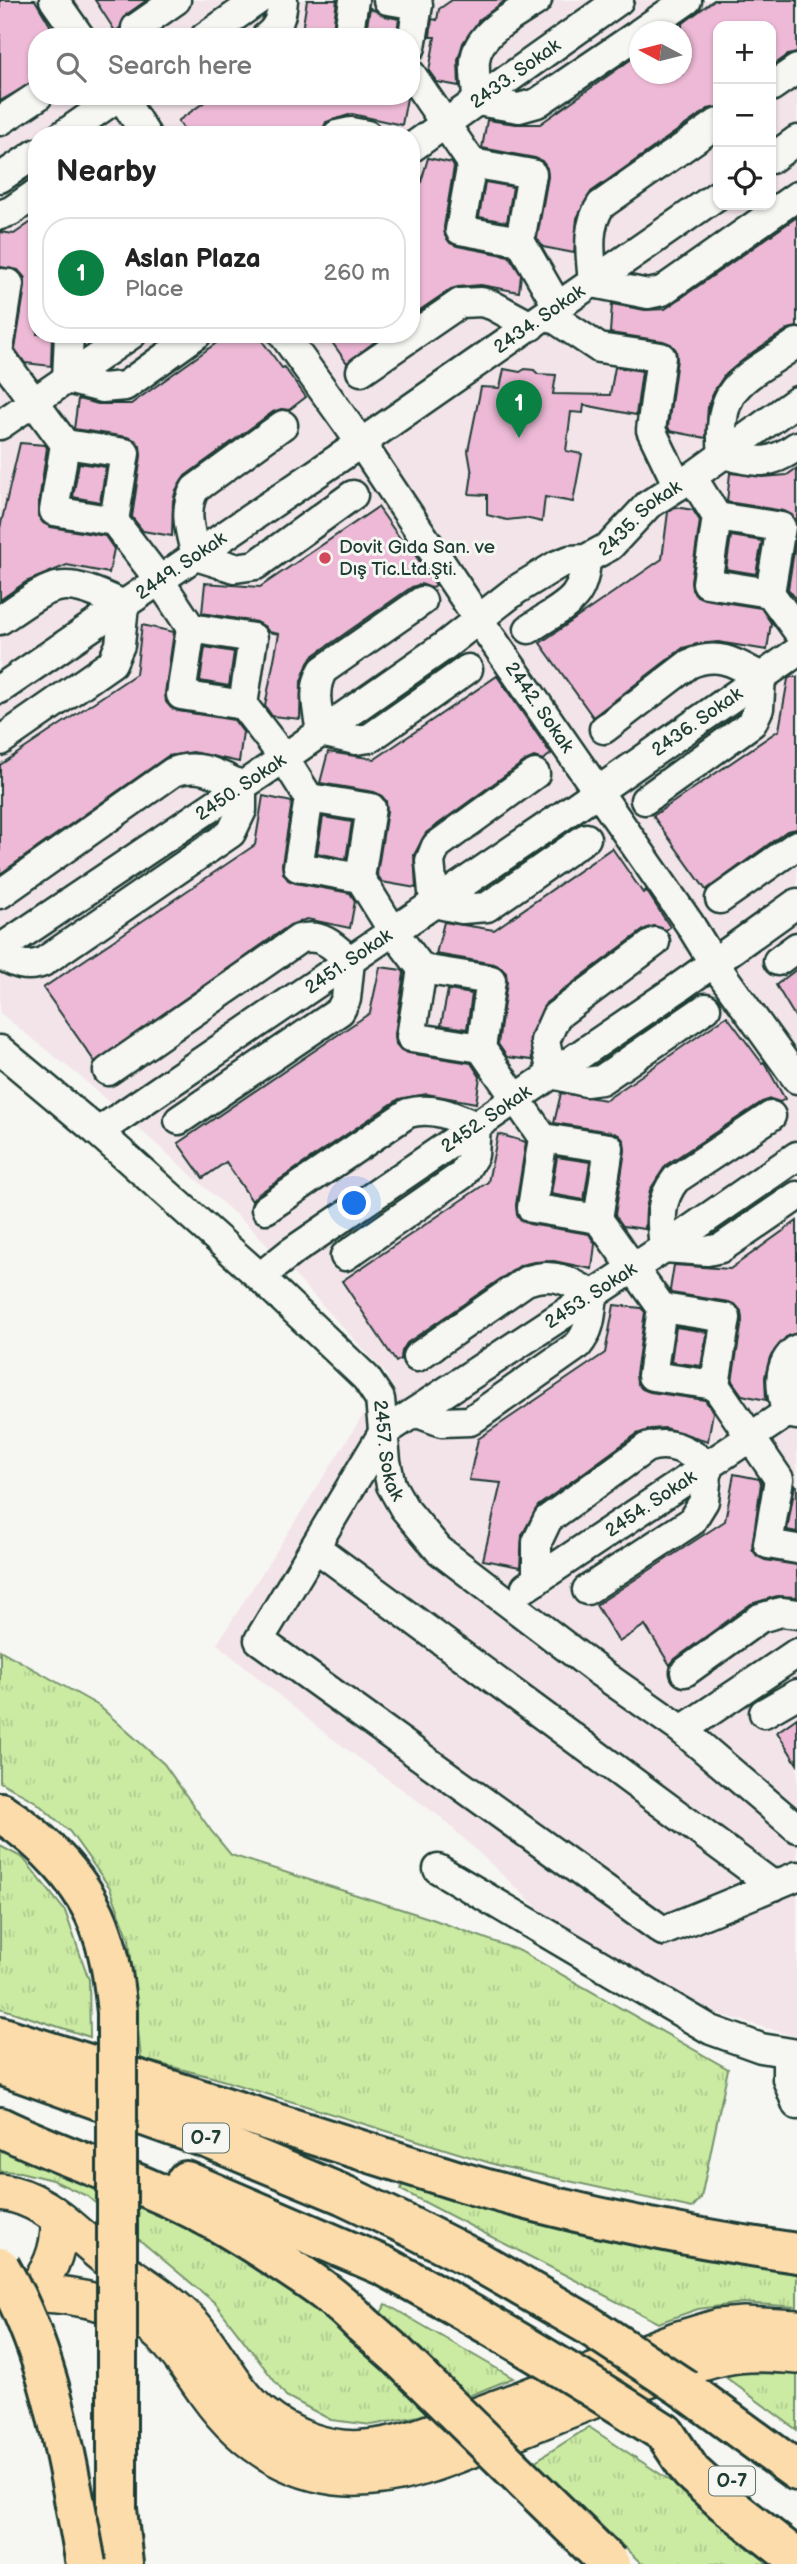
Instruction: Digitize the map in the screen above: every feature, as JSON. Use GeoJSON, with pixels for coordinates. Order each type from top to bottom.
{"type":"FeatureCollection","features":[{"type":"Feature","properties":{"kind":"highway"},"geometry":{"type":"LineString","coordinates":[[0,1812],[19,1824],[44,1846],[78,1886],[102,1932],[117,2012],[117,2510],[123,2564]]}},
{"type":"Feature","properties":{"kind":"highway"},"geometry":{"type":"LineString","coordinates":[[0,2036],[533,2202],[663,2232],[797,2253]]}},
{"type":"Feature","properties":{"kind":"highway","name":"O-7"},"geometry":{"type":"LineString","coordinates":[[0,2065],[209,2138],[344,2195],[474,2259],[585,2323],[685,2389],[797,2471]]}},
{"type":"Feature","properties":{"kind":"highway","name":"O-7"},"geometry":{"type":"LineString","coordinates":[[0,2113],[197,2185],[384,2266],[509,2335],[665,2433],[797,2531]]}},
{"type":"Feature","properties":{"kind":"highway"},"geometry":{"type":"LineString","coordinates":[[0,2127],[209,2217],[303,2275],[344,2305],[610,2564]]}},
{"type":"Feature","properties":{"kind":"highway"},"geometry":{"type":"LineString","coordinates":[[0,2267],[25,2315],[49,2382],[86,2564]]}},
{"type":"Feature","properties":{"kind":"highway"},"geometry":{"type":"LineString","coordinates":[[665,2433],[691,2472],[724,2502],[797,2559]]}},
{"type":"Feature","properties":{"kind":"main road"},"geometry":{"type":"LineString","coordinates":[[0,2192],[17,2194],[36,2201],[51,2211],[192,2324],[244,2396],[262,2414],[304,2439],[340,2448],[366,2448],[424,2435],[676,2340],[719,2327],[744,2325],[797,2328]]}},
{"type":"Feature","properties":{"kind":"main road"},"geometry":{"type":"LineString","coordinates":[[15,2293],[40,2283],[60,2238],[60,2220]]}},
{"type":"Feature","properties":{"kind":"main road"},"geometry":{"type":"LineString","coordinates":[[15,2293],[97,2302],[135,2316],[169,2343],[230,2423],[247,2439],[284,2463],[308,2472],[337,2477],[368,2477],[426,2466],[642,2381],[715,2359],[750,2354],[797,2356]]}},
{"type":"Feature","properties":{"kind":"street"},"geometry":{"type":"LineString","coordinates":[[54,0],[74,28]]}},
{"type":"Feature","properties":{"kind":"street"},"geometry":{"type":"LineString","coordinates":[[136,28],[176,0]]}},
{"type":"Feature","properties":{"kind":"street"},"geometry":{"type":"LineString","coordinates":[[218,28],[258,0]]}},
{"type":"Feature","properties":{"kind":"street"},"geometry":{"type":"LineString","coordinates":[[275,28],[279,22],[283,0]]}},
{"type":"Feature","properties":{"kind":"street"},"geometry":{"type":"LineString","coordinates":[[349,28],[354,0]]}},
{"type":"Feature","properties":{"kind":"street"},"geometry":{"type":"LineString","coordinates":[[388,0],[418,5],[414,28]]}},
{"type":"Feature","properties":{"kind":"street"},"geometry":{"type":"LineString","coordinates":[[537,0],[487,35],[480,45],[475,61],[477,101],[519,107],[537,103],[629,40]]}},
{"type":"Feature","properties":{"kind":"street","name":"2433. Sokak"},"geometry":{"type":"LineString","coordinates":[[420,141],[619,0]]}},
{"type":"Feature","properties":{"kind":"street"},"geometry":{"type":"LineString","coordinates":[[656,21],[687,0]]}},
{"type":"Feature","properties":{"kind":"street"},"geometry":{"type":"LineString","coordinates":[[775,84],[797,69]]}},
{"type":"Feature","properties":{"kind":"street"},"geometry":{"type":"LineString","coordinates":[[420,87],[472,163],[460,230],[520,241]]}},
{"type":"Feature","properties":{"kind":"street"},"geometry":{"type":"LineString","coordinates":[[0,121],[28,103]]}},
{"type":"Feature","properties":{"kind":"street"},"geometry":{"type":"LineString","coordinates":[[76,126],[107,105]]}},
{"type":"Feature","properties":{"kind":"street"},"geometry":{"type":"LineString","coordinates":[[126,105],[140,126]]}},
{"type":"Feature","properties":{"kind":"street"},"geometry":{"type":"LineString","coordinates":[[713,127],[601,205],[594,218],[590,239],[593,283],[640,293],[662,291],[797,196]]}},
{"type":"Feature","properties":{"kind":"street"},"geometry":{"type":"LineString","coordinates":[[776,155],[797,140]]}},
{"type":"Feature","properties":{"kind":"street"},"geometry":{"type":"LineString","coordinates":[[0,178],[28,159]]}},
{"type":"Feature","properties":{"kind":"street"},"geometry":{"type":"LineString","coordinates":[[472,163],[532,174],[520,241],[545,316]]}},
{"type":"Feature","properties":{"kind":"street"},"geometry":{"type":"LineString","coordinates":[[0,215],[11,211],[28,199]]}},
{"type":"Feature","properties":{"kind":"street","name":"2434. Sokak"},"geometry":{"type":"LineString","coordinates":[[361,443],[713,199]]}},
{"type":"Feature","properties":{"kind":"street"},"geometry":{"type":"LineString","coordinates":[[0,283],[9,284],[0,343]]}},
{"type":"Feature","properties":{"kind":"street"},"geometry":{"type":"LineString","coordinates":[[420,330],[460,303],[481,302],[545,316],[599,348],[661,357],[651,430],[685,482],[717,517],[781,527],[770,593],[797,631]]}},
{"type":"Feature","properties":{"kind":"street"},"geometry":{"type":"LineString","coordinates":[[68,379],[69,343]]}},
{"type":"Feature","properties":{"kind":"street"},"geometry":{"type":"LineString","coordinates":[[0,425],[119,343]]}},
{"type":"Feature","properties":{"kind":"street"},"geometry":{"type":"LineString","coordinates":[[68,379],[102,388],[124,386],[184,343]]}},
{"type":"Feature","properties":{"kind":"street","name":"2442. Sokak"},"geometry":{"type":"LineString","coordinates":[[290,343],[713,962],[797,1079]]}},
{"type":"Feature","properties":{"kind":"street"},"geometry":{"type":"LineString","coordinates":[[361,371],[402,343]]}},
{"type":"Feature","properties":{"kind":"street"},"geometry":{"type":"LineString","coordinates":[[797,343],[735,387],[729,396],[720,428],[723,454],[764,462],[781,457],[797,446]]}},
{"type":"Feature","properties":{"kind":"street"},"geometry":{"type":"LineString","coordinates":[[0,356],[65,444],[54,512],[114,521],[160,581],[191,628],[181,695],[243,705],[284,758],[309,798],[298,867],[360,878]]}},
{"type":"Feature","properties":{"kind":"street","name":"2435. Sokak"},"geometry":{"type":"LineString","coordinates":[[479,620],[516,590],[557,565],[586,559],[611,546],[648,505],[685,482],[797,401]]}},
{"type":"Feature","properties":{"kind":"street"},"geometry":{"type":"LineString","coordinates":[[283,425],[195,489],[188,505],[187,516],[196,556],[235,568],[256,565],[353,495]]}},
{"type":"Feature","properties":{"kind":"street","name":"2449. Sokak"},"geometry":{"type":"LineString","coordinates":[[0,689],[361,443]]}},
{"type":"Feature","properties":{"kind":"street"},"geometry":{"type":"LineString","coordinates":[[65,444],[125,453],[114,521]]}},
{"type":"Feature","properties":{"kind":"street"},"geometry":{"type":"LineString","coordinates":[[717,517],[707,583],[770,593]]}},
{"type":"Feature","properties":{"kind":"street"},"geometry":{"type":"LineString","coordinates":[[529,629],[578,593],[584,582],[586,559]]}},
{"type":"Feature","properties":{"kind":"street"},"geometry":{"type":"LineString","coordinates":[[0,620],[45,589],[55,587],[78,586],[124,605],[122,636],[112,663],[0,741]]}},
{"type":"Feature","properties":{"kind":"street"},"geometry":{"type":"LineString","coordinates":[[422,601],[323,670],[316,685],[321,732],[348,739],[370,738],[468,669]]}},
{"type":"Feature","properties":{"kind":"street","name":"2450. Sokak"},"geometry":{"type":"LineString","coordinates":[[0,950],[284,758],[479,620]]}},
{"type":"Feature","properties":{"kind":"street"},"geometry":{"type":"LineString","coordinates":[[191,628],[253,638],[243,705]]}},
{"type":"Feature","properties":{"kind":"street","name":"2436. Sokak"},"geometry":{"type":"LineString","coordinates":[[597,792],[797,652]]}},
{"type":"Feature","properties":{"kind":"street"},"geometry":{"type":"LineString","coordinates":[[604,729],[699,659],[711,657],[732,660],[761,677],[757,716],[747,728],[645,800]]}},
{"type":"Feature","properties":{"kind":"street"},"geometry":{"type":"LineString","coordinates":[[0,894],[173,772],[200,768],[242,786],[242,810],[231,833],[43,962],[23,966],[0,955]]}},
{"type":"Feature","properties":{"kind":"street"},"geometry":{"type":"LineString","coordinates":[[536,774],[436,846],[430,861],[435,903],[462,909],[487,907],[586,838]]}},
{"type":"Feature","properties":{"kind":"street","name":"2451. Sokak"},"geometry":{"type":"LineString","coordinates":[[98,1132],[597,792]]}},
{"type":"Feature","properties":{"kind":"street"},"geometry":{"type":"LineString","coordinates":[[309,798],[372,808],[360,878],[393,931],[422,969],[491,980],[481,1048],[542,1138],[532,1208],[598,1219],[662,1308],[652,1376],[715,1385]]}},
{"type":"Feature","properties":{"kind":"street"},"geometry":{"type":"LineString","coordinates":[[720,899],[797,845]]}},
{"type":"Feature","properties":{"kind":"street","name":"2452. Sokak"},"geometry":{"type":"LineString","coordinates":[[260,1277],[290,1253],[797,903]]}},
{"type":"Feature","properties":{"kind":"street"},"geometry":{"type":"LineString","coordinates":[[108,1071],[299,939],[323,939],[350,961],[346,999],[340,1011],[179,1120]]}},
{"type":"Feature","properties":{"kind":"street"},"geometry":{"type":"LineString","coordinates":[[655,942],[555,1016],[545,1041],[552,1074],[586,1082],[601,1080],[706,1008]]}},
{"type":"Feature","properties":{"kind":"street"},"geometry":{"type":"LineString","coordinates":[[422,969],[411,1037],[481,1048]]}},
{"type":"Feature","properties":{"kind":"street","name":"2457. Sokak"},"geometry":{"type":"LineString","coordinates":[[0,1050],[98,1132],[260,1277],[366,1378],[380,1399],[391,1485],[404,1508],[439,1550],[682,1730],[797,1828]]}},
{"type":"Feature","properties":{"kind":"street"},"geometry":{"type":"LineString","coordinates":[[266,1209],[408,1113],[435,1110],[476,1126],[474,1155],[462,1175],[345,1255]]}},
{"type":"Feature","properties":{"kind":"street"},"geometry":{"type":"LineString","coordinates":[[771,1115],[676,1179],[670,1186],[662,1205],[664,1248],[706,1251],[721,1248],[797,1196]]}},
{"type":"Feature","properties":{"kind":"street"},"geometry":{"type":"LineString","coordinates":[[542,1138],[609,1149],[598,1219]]}},
{"type":"Feature","properties":{"kind":"street","name":"2453. Sokak"},"geometry":{"type":"LineString","coordinates":[[383,1433],[664,1248],[797,1156]]}},
{"type":"Feature","properties":{"kind":"street"},"geometry":{"type":"LineString","coordinates":[[415,1412],[442,1422],[470,1421],[578,1345],[591,1322],[593,1295],[565,1278],[555,1276],[526,1281],[417,1357]]}},
{"type":"Feature","properties":{"kind":"street"},"geometry":{"type":"LineString","coordinates":[[662,1308],[726,1318],[715,1385],[788,1480],[768,1544],[797,1549]]}},
{"type":"Feature","properties":{"kind":"street"},"geometry":{"type":"LineString","coordinates":[[793,1411],[781,1388],[781,1377],[788,1359],[797,1349]]}},
{"type":"Feature","properties":{"kind":"street","name":"2454. Sokak"},"geometry":{"type":"LineString","coordinates":[[506,1602],[708,1465],[793,1411]]}},
{"type":"Feature","properties":{"kind":"street"},"geometry":{"type":"LineString","coordinates":[[383,1433],[259,1640],[663,1931],[785,1881]]}},
{"type":"Feature","properties":{"kind":"street"},"geometry":{"type":"LineString","coordinates":[[537,1580],[537,1542],[548,1518],[646,1448],[662,1444],[672,1445],[682,1448],[708,1465],[704,1501],[691,1522],[587,1590]]}},
{"type":"Feature","properties":{"kind":"street"},"geometry":{"type":"LineString","coordinates":[[314,1547],[785,1881]]}},
{"type":"Feature","properties":{"kind":"street"},"geometry":{"type":"LineString","coordinates":[[685,1672],[760,1618],[781,1612],[797,1614]]}},
{"type":"Feature","properties":{"kind":"street"},"geometry":{"type":"LineString","coordinates":[[682,1730],[797,1653]]}},
{"type":"Feature","properties":{"kind":"street"},"geometry":{"type":"LineString","coordinates":[[764,1713],[797,1694]]}},
{"type":"Feature","properties":{"kind":"street"},"geometry":{"type":"LineString","coordinates":[[438,1869],[711,2030],[761,2048],[792,2054],[787,2078],[797,2105]]}},
{"type":"Feature","properties":{"kind":"shaded area"},"geometry":{"type":"Polygon","coordinates":[[[0,0],[797,0],[797,2037],[692,2006],[541,1911],[443,1819],[326,1734],[217,1644],[388,1376],[252,1229],[83,1079],[0,1013],[0,0]]]}},
{"type":"Feature","properties":{"kind":"green space"},"geometry":{"type":"Polygon","coordinates":[[[0,1650],[99,1706],[164,1764],[231,1855],[432,1919],[520,1951],[728,2069],[701,2198],[692,2208],[500,2166],[212,2077],[141,2059],[129,1939],[110,1888],[70,1832],[36,1802],[0,1782],[0,1650]]]}},
{"type":"Feature","properties":{"kind":"green space"},"geometry":{"type":"Polygon","coordinates":[[[0,1846],[23,1858],[65,1911],[89,1980],[90,2037],[0,2008],[0,1846]]]}},
{"type":"Feature","properties":{"kind":"green space"},"geometry":{"type":"Polygon","coordinates":[[[0,2146],[178,2217],[269,2271],[363,2344],[386,2304],[513,2378],[419,2416],[372,2425],[331,2420],[286,2396],[215,2303],[87,2196],[52,2180],[20,2172],[0,2171],[0,2146]]]}},
{"type":"Feature","properties":{"kind":"green space"},"geometry":{"type":"Polygon","coordinates":[[[403,2181],[797,2267],[797,2307],[743,2303],[698,2309],[658,2323],[401,2190],[403,2181]]]}},
{"type":"Feature","properties":{"kind":"green space"},"geometry":{"type":"Polygon","coordinates":[[[738,2373],[797,2374],[797,2430],[724,2376],[738,2373]]]}},
{"type":"Feature","properties":{"kind":"green space"},"geometry":{"type":"Polygon","coordinates":[[[589,2427],[727,2518],[781,2564],[642,2564],[534,2462],[589,2427]]]}},
{"type":"Feature","properties":{"kind":"building"},"geometry":{"type":"Polygon","coordinates":[[[0,0],[35,0],[52,28],[28,28],[28,85],[0,101],[0,0]]]}},
{"type":"Feature","properties":{"kind":"building"},"geometry":{"type":"Polygon","coordinates":[[[95,0],[147,0],[126,15],[120,28],[113,28],[95,0]]]}},
{"type":"Feature","properties":{"kind":"building"},"geometry":{"type":"Polygon","coordinates":[[[307,0],[337,0],[333,28],[302,28],[307,0]]]}},
{"type":"Feature","properties":{"kind":"building"},"geometry":{"type":"Polygon","coordinates":[[[452,0],[506,0],[479,20],[463,43],[458,60],[459,86],[437,82],[429,71],[435,37],[430,37],[432,19],[437,20],[439,9],[452,0]]]}},
{"type":"Feature","properties":{"kind":"building"},"geometry":{"type":"Polygon","coordinates":[[[714,0],[797,0],[797,53],[788,55],[776,63],[776,21],[713,21],[713,108],[591,192],[577,218],[574,253],[543,247],[537,238],[548,177],[547,168],[542,161],[535,158],[482,148],[487,120],[540,124],[629,61],[629,84],[692,84],[692,21],[686,21],[714,0]]]}},
{"type":"Feature","properties":{"kind":"building"},"geometry":{"type":"Polygon","coordinates":[[[370,8],[385,16],[399,19],[398,28],[367,28],[370,8]]]}},
{"type":"Feature","properties":{"kind":"building"},"geometry":{"type":"Polygon","coordinates":[[[200,105],[406,105],[402,125],[352,114],[326,122],[324,126],[182,126],[178,121],[200,105]]]}},
{"type":"Feature","properties":{"kind":"building"},"geometry":{"type":"Polygon","coordinates":[[[428,158],[452,163],[454,167],[444,227],[445,236],[450,243],[457,246],[509,256],[521,275],[519,292],[481,285],[458,287],[420,310],[420,185],[428,158]]]}},
{"type":"Feature","properties":{"kind":"building"},"geometry":{"type":"Polygon","coordinates":[[[485,182],[513,187],[507,222],[479,217],[485,182]]]}},
{"type":"Feature","properties":{"kind":"building"},"geometry":{"type":"Polygon","coordinates":[[[797,217],[797,327],[788,329],[753,352],[724,376],[708,406],[706,438],[670,431],[668,427],[676,350],[663,341],[610,333],[612,304],[645,310],[665,309],[797,217]]]}},
{"type":"Feature","properties":{"kind":"building"},"geometry":{"type":"Polygon","coordinates":[[[28,224],[28,343],[52,343],[51,366],[25,363],[15,349],[25,278],[18,270],[0,267],[0,232],[14,234],[28,224]]]}},
{"type":"Feature","properties":{"kind":"building"},"geometry":{"type":"Polygon","coordinates":[[[216,343],[264,343],[306,397],[289,410],[273,412],[185,476],[173,501],[172,536],[143,531],[132,517],[141,456],[140,446],[135,440],[74,429],[78,399],[98,404],[131,404],[216,343]]]}},
{"type":"Feature","properties":{"kind":"building"},"geometry":{"type":"Polygon","coordinates":[[[333,343],[373,343],[347,363],[333,343]]]}},
{"type":"Feature","properties":{"kind":"building"},"geometry":{"type":"Polygon","coordinates":[[[615,367],[642,371],[636,415],[584,405],[583,413],[571,412],[566,451],[582,454],[573,502],[545,497],[542,522],[525,518],[507,520],[487,515],[487,495],[469,494],[472,474],[468,451],[481,387],[500,388],[504,369],[520,372],[525,369],[534,370],[538,374],[556,375],[553,394],[610,395],[615,367]]]}},
{"type":"Feature","properties":{"kind":"building"},"geometry":{"type":"Polygon","coordinates":[[[20,443],[45,445],[47,448],[38,508],[38,516],[43,523],[51,527],[105,536],[114,549],[109,573],[67,565],[26,582],[0,600],[0,528],[20,443]]]}},
{"type":"Feature","properties":{"kind":"building"},"geometry":{"type":"Polygon","coordinates":[[[79,463],[106,467],[100,502],[73,497],[79,463]]]}},
{"type":"Feature","properties":{"kind":"building"},"geometry":{"type":"Polygon","coordinates":[[[797,468],[797,525],[792,515],[784,511],[727,502],[730,473],[763,477],[787,475],[797,468]]]}},
{"type":"Feature","properties":{"kind":"building"},"geometry":{"type":"Polygon","coordinates":[[[378,507],[436,585],[431,588],[421,584],[412,587],[313,656],[301,681],[300,719],[272,716],[265,706],[279,634],[269,632],[256,622],[202,613],[205,583],[260,587],[378,507]]]}},
{"type":"Feature","properties":{"kind":"building"},"geometry":{"type":"Polygon","coordinates":[[[675,507],[693,510],[700,521],[692,590],[704,599],[761,608],[771,623],[767,650],[718,642],[683,648],[593,717],[540,643],[662,559],[668,512],[675,507]]]}},
{"type":"Feature","properties":{"kind":"building"},"geometry":{"type":"Polygon","coordinates":[[[797,532],[797,600],[788,589],[797,532]]]}},
{"type":"Feature","properties":{"kind":"building"},"geometry":{"type":"Polygon","coordinates":[[[731,536],[762,541],[756,574],[726,569],[731,536]]]}},
{"type":"Feature","properties":{"kind":"building"},"geometry":{"type":"Polygon","coordinates":[[[142,625],[174,632],[166,702],[178,711],[234,720],[243,732],[239,762],[193,752],[168,756],[0,874],[0,765],[136,674],[142,625]]]}},
{"type":"Feature","properties":{"kind":"building"},"geometry":{"type":"Polygon","coordinates":[[[205,647],[234,652],[229,686],[200,681],[205,647]]]}},
{"type":"Feature","properties":{"kind":"building"},"geometry":{"type":"Polygon","coordinates":[[[497,676],[551,754],[543,760],[534,757],[525,761],[426,833],[414,855],[416,888],[382,882],[377,874],[387,811],[386,801],[374,792],[320,783],[328,752],[375,759],[497,676]]]}},
{"type":"Feature","properties":{"kind":"building"},"geometry":{"type":"Polygon","coordinates":[[[797,677],[797,829],[787,831],[706,890],[653,816],[779,730],[788,679],[797,677]]]}},
{"type":"Feature","properties":{"kind":"building"},"geometry":{"type":"Polygon","coordinates":[[[263,796],[292,802],[282,864],[283,873],[288,880],[295,883],[350,893],[355,901],[350,928],[307,919],[290,925],[95,1062],[43,988],[255,845],[263,796]]]}},
{"type":"Feature","properties":{"kind":"building"},"geometry":{"type":"Polygon","coordinates":[[[323,817],[352,822],[346,859],[317,853],[323,817]]]}},
{"type":"Feature","properties":{"kind":"building"},"geometry":{"type":"Polygon","coordinates":[[[612,848],[643,893],[646,890],[670,927],[666,930],[654,926],[645,929],[546,1003],[530,1035],[532,1060],[507,1057],[498,1044],[506,973],[494,964],[436,954],[444,922],[494,930],[612,848]]]}},
{"type":"Feature","properties":{"kind":"building"},"geometry":{"type":"Polygon","coordinates":[[[380,967],[402,970],[404,973],[395,1034],[396,1044],[408,1053],[471,1063],[480,1077],[476,1103],[427,1094],[399,1099],[252,1201],[226,1162],[203,1178],[178,1143],[370,1013],[380,967]]]}},
{"type":"Feature","properties":{"kind":"building"},"geometry":{"type":"Polygon","coordinates":[[[797,969],[797,1020],[776,985],[797,969]]]}},
{"type":"Feature","properties":{"kind":"building"},"geometry":{"type":"Polygon","coordinates":[[[448,990],[472,994],[467,1029],[441,1025],[448,990]]]}},
{"type":"Feature","properties":{"kind":"building"},"geometry":{"type":"Polygon","coordinates":[[[727,1016],[762,1063],[764,1062],[785,1099],[780,1102],[771,1099],[762,1102],[666,1165],[650,1190],[645,1229],[623,1226],[615,1215],[625,1151],[624,1141],[611,1132],[554,1123],[561,1093],[606,1100],[727,1016]]]}},
{"type":"Feature","properties":{"kind":"building"},"geometry":{"type":"Polygon","coordinates":[[[498,1134],[526,1142],[516,1205],[517,1215],[529,1224],[589,1234],[595,1244],[592,1269],[554,1261],[521,1265],[407,1343],[401,1359],[396,1362],[342,1281],[488,1182],[498,1134]]]}},
{"type":"Feature","properties":{"kind":"building"},"geometry":{"type":"Polygon","coordinates":[[[557,1157],[590,1162],[584,1200],[551,1194],[557,1157]]]}},
{"type":"Feature","properties":{"kind":"building"},"geometry":{"type":"Polygon","coordinates":[[[797,1221],[797,1333],[786,1337],[770,1357],[765,1377],[766,1400],[742,1395],[732,1381],[742,1321],[741,1311],[729,1302],[671,1293],[674,1265],[730,1269],[797,1221]]]}},
{"type":"Feature","properties":{"kind":"building"},"geometry":{"type":"Polygon","coordinates":[[[614,1305],[641,1308],[645,1312],[637,1383],[650,1392],[705,1400],[713,1412],[708,1441],[665,1428],[637,1434],[538,1506],[522,1535],[520,1567],[483,1560],[501,1483],[469,1480],[478,1439],[605,1353],[614,1305]]]}},
{"type":"Feature","properties":{"kind":"building"},"geometry":{"type":"Polygon","coordinates":[[[676,1327],[707,1332],[701,1366],[671,1362],[676,1327]]]}},
{"type":"Feature","properties":{"kind":"building"},"geometry":{"type":"Polygon","coordinates":[[[734,1474],[759,1479],[761,1483],[752,1549],[757,1556],[765,1560],[797,1565],[797,1597],[777,1596],[751,1604],[670,1665],[645,1625],[619,1642],[596,1605],[725,1521],[734,1474]]]}},
{"type":"Feature","properties":{"kind":"building"},"geometry":{"type":"Polygon","coordinates":[[[795,1485],[797,1486],[797,1532],[787,1530],[795,1485]]]}},
{"type":"Feature","properties":{"kind":"building"},"geometry":{"type":"Polygon","coordinates":[[[797,1718],[797,1764],[777,1732],[797,1718]]]}},
{"type":"Feature","properties":{"kind":"place","name":"Aslan Plaza"},"geometry":{"type":"Point","coordinates":[519,438]}},
{"type":"Feature","properties":{"kind":"place","name":"Dovit Gıda San. ve Dış Tic.Ltd.Şti."},"geometry":{"type":"Point","coordinates":[325,558]}}]}
